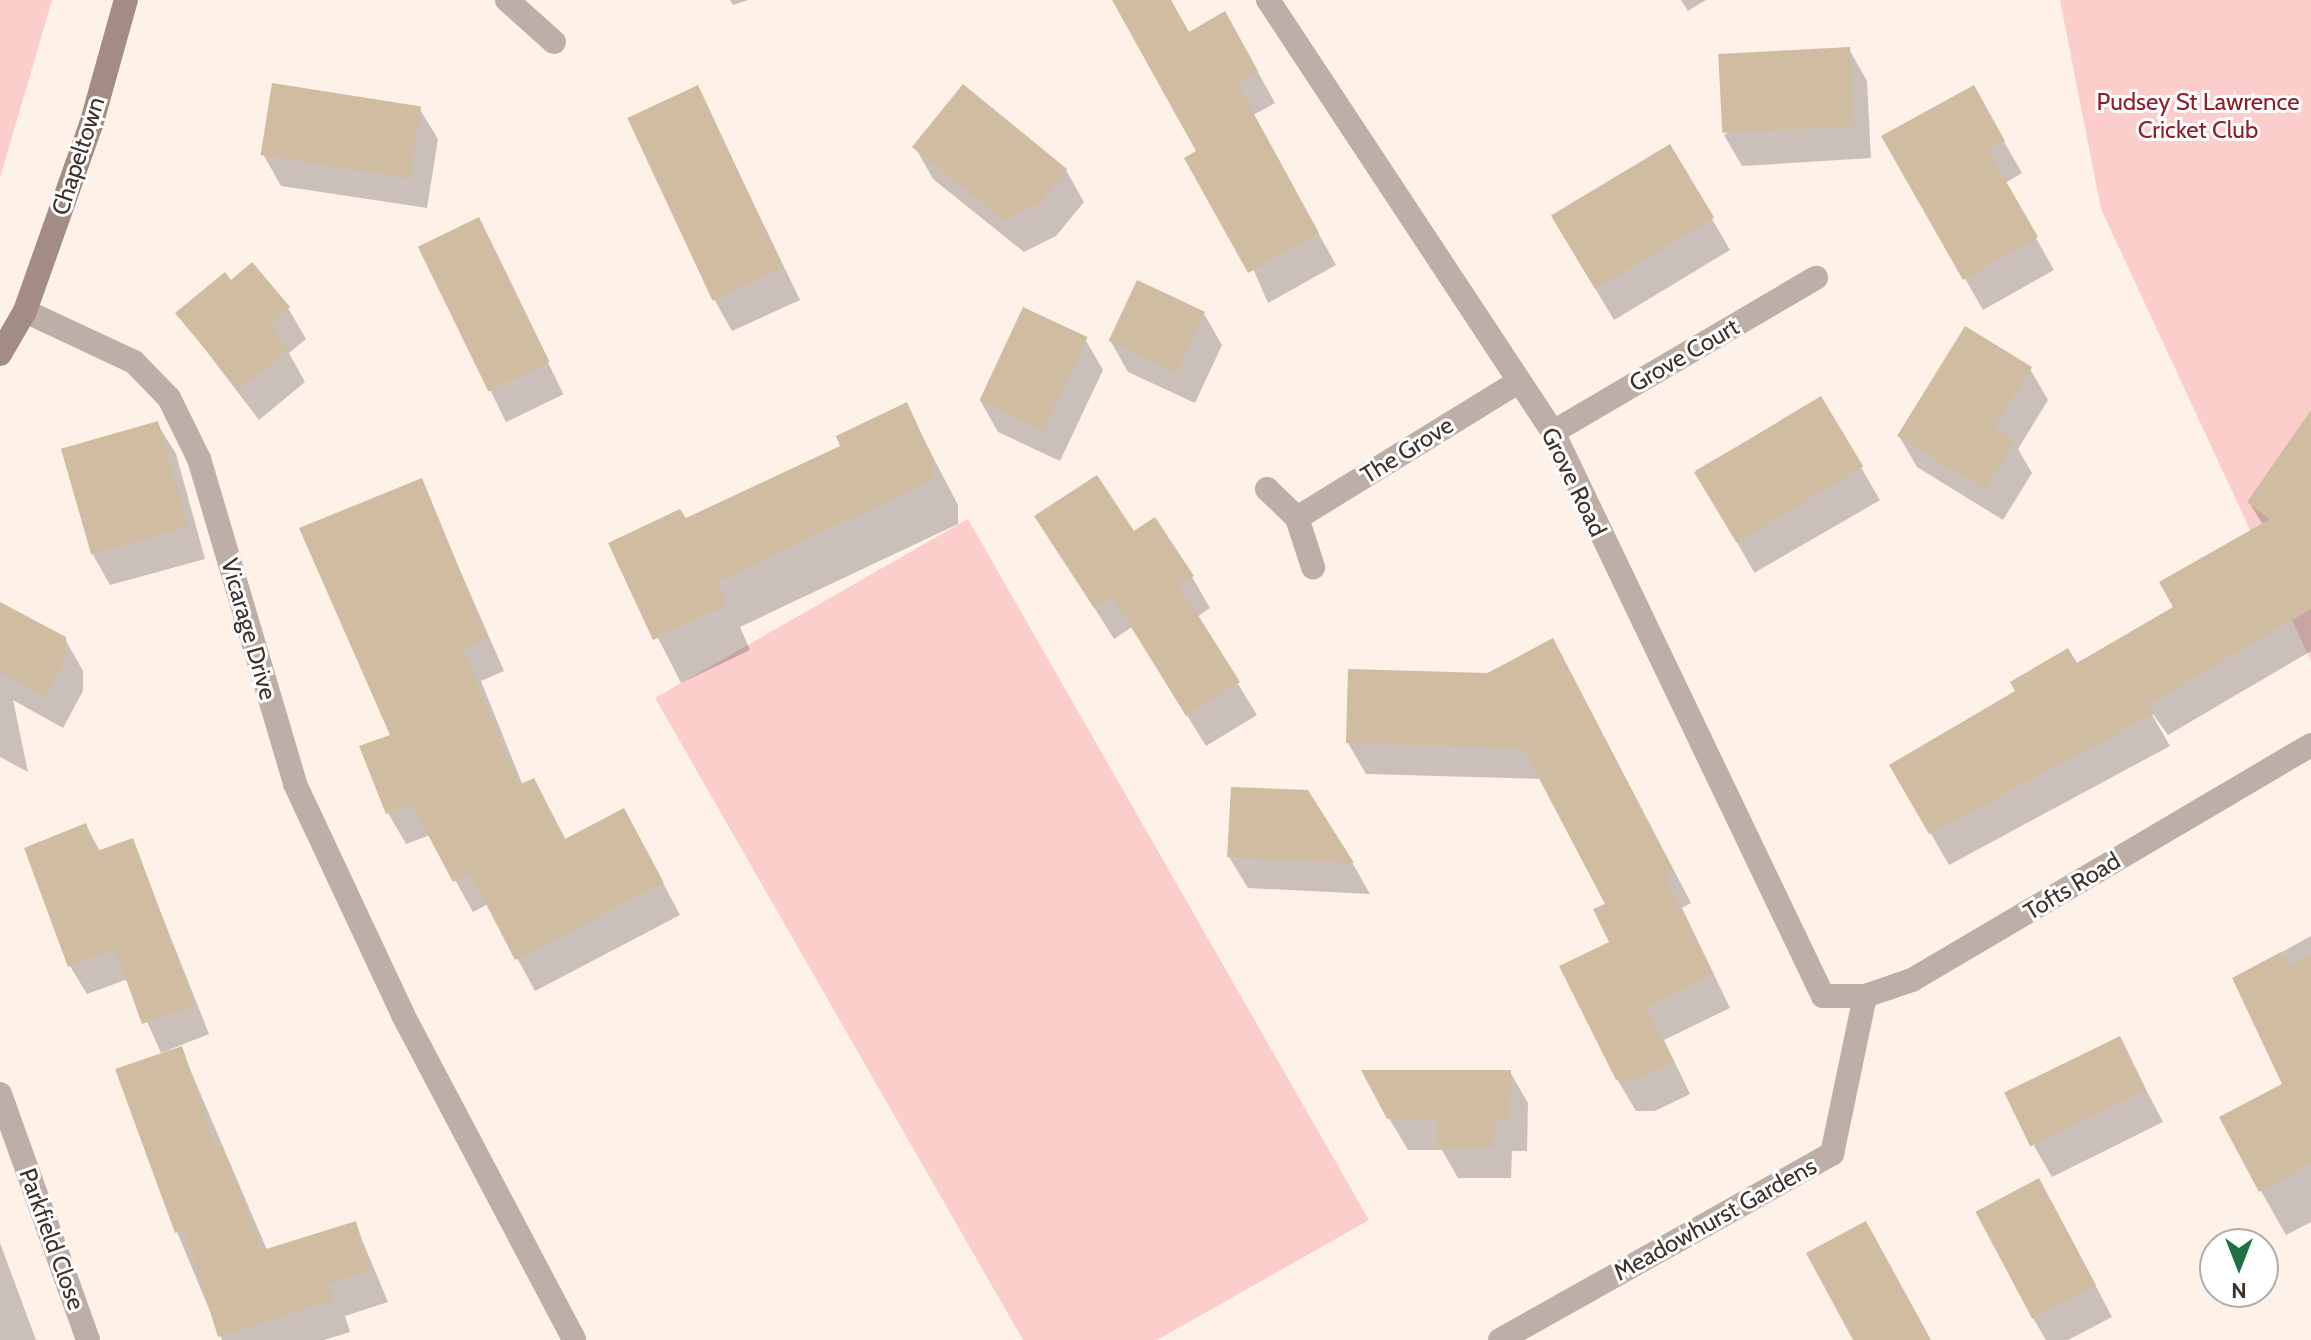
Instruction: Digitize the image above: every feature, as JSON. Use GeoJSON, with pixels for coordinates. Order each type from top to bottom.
{"type":"FeatureCollection","features":[{"type":"Feature","properties":{"kind":"main road","name":"Chapeltown"},"geometry":{"type":"LineString","coordinates":[[0,354],[25,311],[91,125],[126,0]]}},
{"type":"Feature","properties":{"kind":"street"},"geometry":{"type":"LineString","coordinates":[[507,0],[554,42]]}},
{"type":"Feature","properties":{"kind":"street","name":"Grove Road"},"geometry":{"type":"LineString","coordinates":[[1268,0],[1553,432],[1823,996]]}},
{"type":"Feature","properties":{"kind":"street","name":"Grove Court"},"geometry":{"type":"LineString","coordinates":[[1553,432],[1816,278]]}},
{"type":"Feature","properties":{"kind":"street","name":"Vicarage Drive"},"geometry":{"type":"LineString","coordinates":[[25,311],[134,362],[169,398],[199,459],[295,784],[403,1015],[574,1340]]}},
{"type":"Feature","properties":{"kind":"street","name":"The Grove"},"geometry":{"type":"LineString","coordinates":[[1297,518],[1518,382]]}},
{"type":"Feature","properties":{"kind":"street"},"geometry":{"type":"LineString","coordinates":[[1267,489],[1297,518],[1313,567]]}},
{"type":"Feature","properties":{"kind":"street","name":"Tofts Road"},"geometry":{"type":"LineString","coordinates":[[1823,996],[1865,996],[1912,980],[2311,745]]}},
{"type":"Feature","properties":{"kind":"street","name":"Meadowhurst Gardens"},"geometry":{"type":"LineString","coordinates":[[1500,1340],[1832,1154],[1865,996]]}},
{"type":"Feature","properties":{"kind":"street","name":"Parkfield Close"},"geometry":{"type":"LineString","coordinates":[[0,1094],[88,1340]]}},
{"type":"Feature","properties":{"kind":"green space"},"geometry":{"type":"Polygon","coordinates":[[[0,0],[52,0],[0,178],[0,0]]]}},
{"type":"Feature","properties":{"kind":"green space","name":"Pudsey St Lawrence Cricket Club"},"geometry":{"type":"Polygon","coordinates":[[[2060,0],[2311,0],[2311,661],[2101,209],[2060,0]]]}},
{"type":"Feature","properties":{"kind":"green space"},"geometry":{"type":"Polygon","coordinates":[[[968,519],[1369,1220],[1157,1340],[1023,1340],[655,698],[968,519]]]}},
{"type":"Feature","properties":{"kind":"building"},"geometry":{"type":"Polygon","coordinates":[[[1112,0],[1171,0],[1189,32],[1225,11],[1258,71],[1237,83],[1319,233],[1248,273],[1184,158],[1196,151],[1112,0]]]}},
{"type":"Feature","properties":{"kind":"building"},"geometry":{"type":"Polygon","coordinates":[[[1850,47],[1854,126],[1722,133],[1718,54],[1850,47]]]}},
{"type":"Feature","properties":{"kind":"building"},"geometry":{"type":"Polygon","coordinates":[[[272,83],[421,107],[410,179],[261,155],[272,83]]]}},
{"type":"Feature","properties":{"kind":"building"},"geometry":{"type":"Polygon","coordinates":[[[963,84],[1067,169],[1038,205],[1004,221],[912,147],[963,84]]]}},
{"type":"Feature","properties":{"kind":"building"},"geometry":{"type":"Polygon","coordinates":[[[698,85],[783,268],[713,301],[627,118],[698,85]]]}},
{"type":"Feature","properties":{"kind":"building"},"geometry":{"type":"Polygon","coordinates":[[[1974,85],[2005,141],[1988,150],[2038,237],[1963,280],[1881,136],[1974,85]]]}},
{"type":"Feature","properties":{"kind":"building"},"geometry":{"type":"Polygon","coordinates":[[[1670,144],[1714,218],[1595,289],[1551,216],[1670,144]]]}},
{"type":"Feature","properties":{"kind":"building"},"geometry":{"type":"Polygon","coordinates":[[[479,217],[550,362],[488,392],[418,247],[479,217]]]}},
{"type":"Feature","properties":{"kind":"building"},"geometry":{"type":"Polygon","coordinates":[[[252,262],[290,307],[269,324],[289,349],[239,390],[175,313],[225,272],[231,280],[252,262]]]}},
{"type":"Feature","properties":{"kind":"building"},"geometry":{"type":"Polygon","coordinates":[[[1137,280],[1205,312],[1177,372],[1109,341],[1137,280]]]}},
{"type":"Feature","properties":{"kind":"building"},"geometry":{"type":"Polygon","coordinates":[[[1023,307],[1087,337],[1044,430],[979,400],[1023,307]]]}},
{"type":"Feature","properties":{"kind":"building"},"geometry":{"type":"Polygon","coordinates":[[[1965,326],[2032,367],[1994,427],[2015,440],[1985,490],[1897,436],[1965,326]]]}},
{"type":"Feature","properties":{"kind":"building"},"geometry":{"type":"Polygon","coordinates":[[[1821,396],[1863,466],[1736,543],[1694,472],[1821,396]]]}},
{"type":"Feature","properties":{"kind":"building"},"geometry":{"type":"Polygon","coordinates":[[[907,402],[933,459],[933,480],[716,582],[727,605],[653,640],[608,543],[680,509],[686,518],[840,446],[836,436],[907,402]]]}},
{"type":"Feature","properties":{"kind":"building"},"geometry":{"type":"Polygon","coordinates":[[[2311,410],[2311,609],[2148,705],[2154,714],[1929,834],[1889,765],[2015,691],[2010,682],[2068,648],[2077,663],[2173,607],[2159,582],[2270,519],[2247,502],[2311,410]]]}},
{"type":"Feature","properties":{"kind":"building"},"geometry":{"type":"Polygon","coordinates":[[[158,421],[188,527],[91,555],[61,449],[158,421]]]}},
{"type":"Feature","properties":{"kind":"building"},"geometry":{"type":"Polygon","coordinates":[[[1097,475],[1134,531],[1155,517],[1194,576],[1179,585],[1240,682],[1186,716],[1112,596],[1094,608],[1034,516],[1097,475]]]}},
{"type":"Feature","properties":{"kind":"building"},"geometry":{"type":"Polygon","coordinates":[[[422,478],[488,639],[464,649],[519,785],[534,778],[565,839],[624,808],[664,883],[515,960],[470,873],[453,882],[411,803],[386,814],[359,746],[390,735],[299,528],[422,478]]]}},
{"type":"Feature","properties":{"kind":"building"},"geometry":{"type":"Polygon","coordinates":[[[0,602],[66,637],[66,658],[45,698],[0,672],[0,602]]]}},
{"type":"Feature","properties":{"kind":"building"},"geometry":{"type":"Polygon","coordinates":[[[1553,638],[1674,871],[1665,876],[1714,975],[1647,1008],[1674,1062],[1636,1080],[1616,1080],[1559,966],[1609,942],[1593,909],[1605,904],[1523,748],[1346,743],[1348,669],[1488,673],[1553,638]]]}},
{"type":"Feature","properties":{"kind":"building"},"geometry":{"type":"Polygon","coordinates":[[[1231,787],[1308,790],[1354,863],[1227,857],[1231,787]]]}},
{"type":"Feature","properties":{"kind":"building"},"geometry":{"type":"Polygon","coordinates":[[[86,823],[97,851],[133,838],[195,1005],[142,1024],[115,949],[68,967],[24,848],[86,823]]]}},
{"type":"Feature","properties":{"kind":"building"},"geometry":{"type":"Polygon","coordinates":[[[2281,952],[2289,967],[2311,955],[2311,1164],[2259,1192],[2219,1117],[2282,1084],[2232,978],[2281,952]]]}},
{"type":"Feature","properties":{"kind":"building"},"geometry":{"type":"Polygon","coordinates":[[[2120,1036],[2146,1090],[2030,1146],[2004,1093],[2120,1036]]]}},
{"type":"Feature","properties":{"kind":"building"},"geometry":{"type":"Polygon","coordinates":[[[182,1046],[216,1147],[222,1145],[263,1250],[356,1221],[371,1271],[328,1284],[333,1300],[218,1337],[184,1229],[175,1233],[115,1069],[182,1046]]]}},
{"type":"Feature","properties":{"kind":"building"},"geometry":{"type":"Polygon","coordinates":[[[1361,1070],[1511,1070],[1510,1120],[1495,1120],[1494,1147],[1438,1147],[1438,1119],[1387,1119],[1361,1070]]]}},
{"type":"Feature","properties":{"kind":"building"},"geometry":{"type":"Polygon","coordinates":[[[2039,1178],[2096,1285],[2032,1319],[1975,1212],[2039,1178]]]}},
{"type":"Feature","properties":{"kind":"building"},"geometry":{"type":"Polygon","coordinates":[[[1866,1221],[1931,1340],[1853,1340],[1806,1253],[1866,1221]]]}}]}
